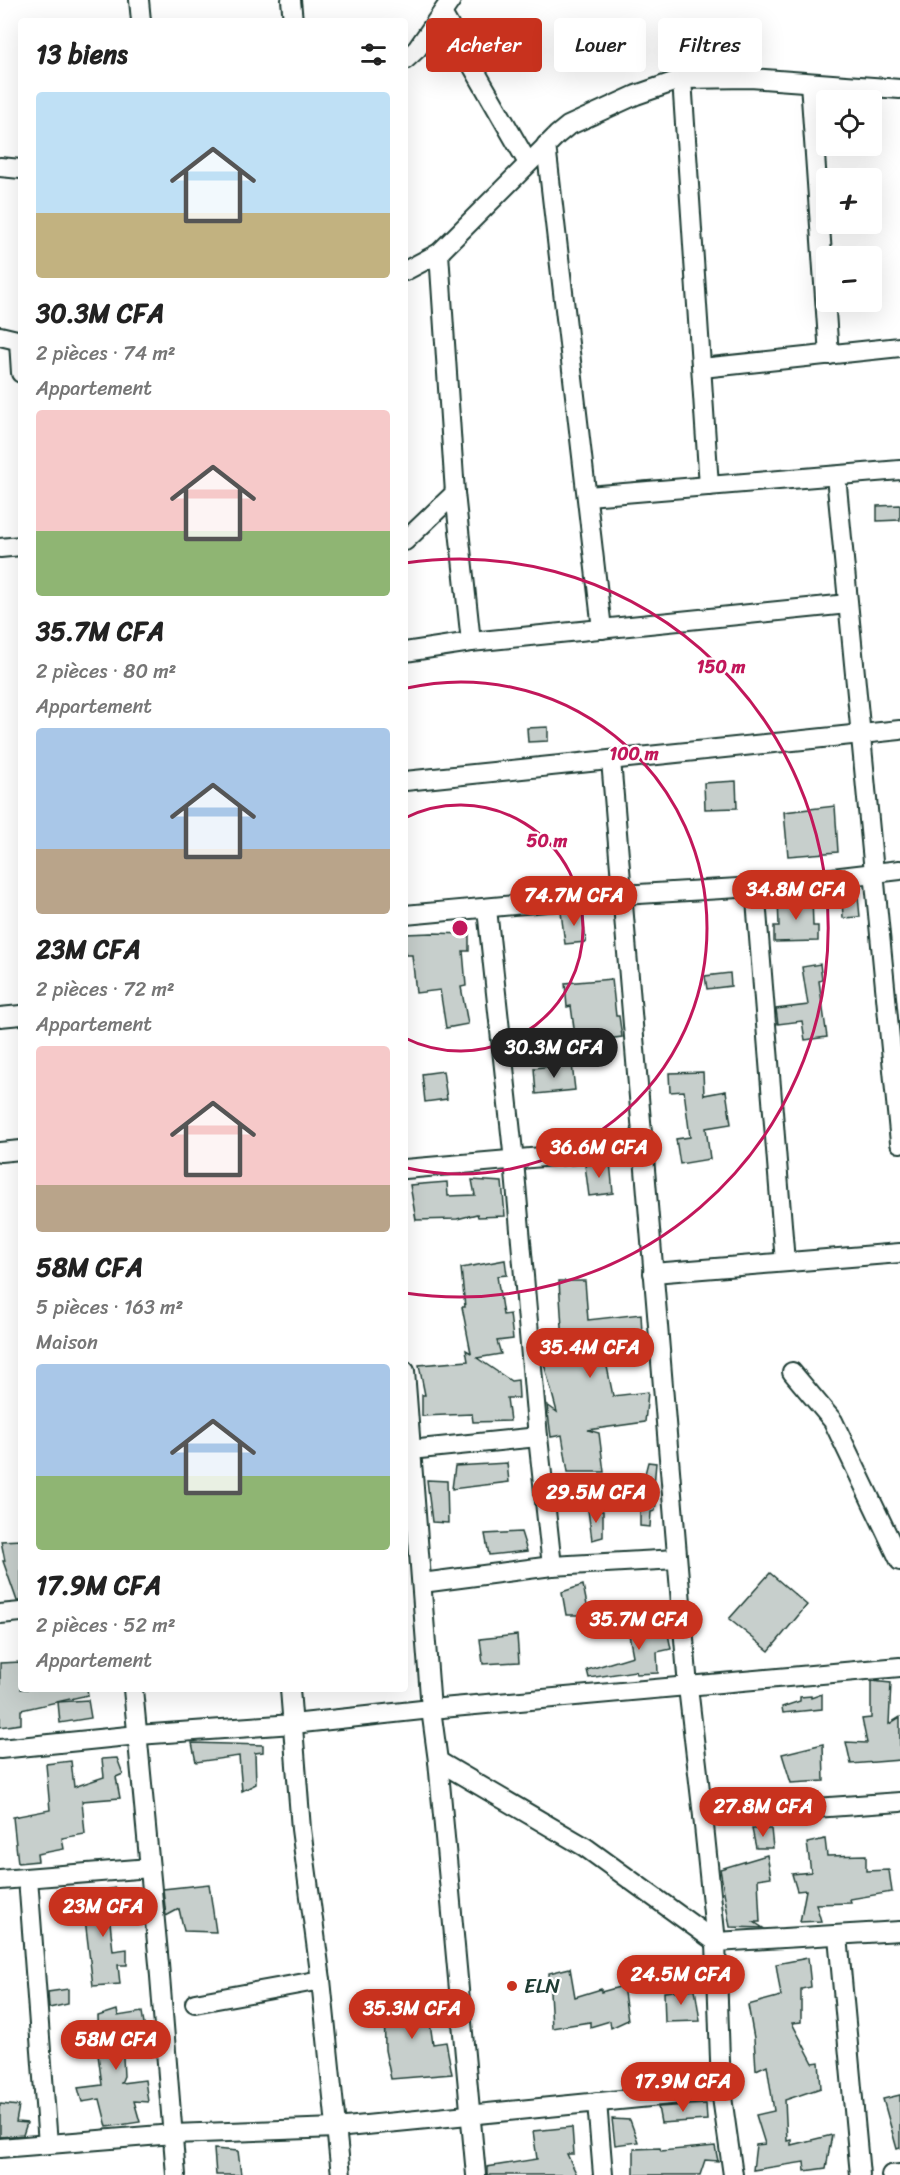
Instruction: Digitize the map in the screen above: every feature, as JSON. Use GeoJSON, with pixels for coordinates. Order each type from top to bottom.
{"type":"FeatureCollection","features":[{"type":"Feature","properties":{"kind":"street"},"geometry":{"type":"LineString","coordinates":[[138,0],[141,18]]}},
{"type":"Feature","properties":{"kind":"street"},"geometry":{"type":"LineString","coordinates":[[291,0],[293,18]]}},
{"type":"Feature","properties":{"kind":"street"},"geometry":{"type":"LineString","coordinates":[[408,57],[417,49],[447,7],[528,163]]}},
{"type":"Feature","properties":{"kind":"street"},"geometry":{"type":"LineString","coordinates":[[408,270],[439,253],[546,145],[568,126],[636,95],[682,79],[750,78],[900,88]]}},
{"type":"Feature","properties":{"kind":"street"},"geometry":{"type":"LineString","coordinates":[[682,79],[709,486]]}},
{"type":"Feature","properties":{"kind":"street"},"geometry":{"type":"LineString","coordinates":[[810,83],[829,355]]}},
{"type":"Feature","properties":{"kind":"street"},"geometry":{"type":"LineString","coordinates":[[546,145],[602,629]]}},
{"type":"Feature","properties":{"kind":"street"},"geometry":{"type":"LineString","coordinates":[[0,167],[18,169]]}},
{"type":"Feature","properties":{"kind":"street"},"geometry":{"type":"LineString","coordinates":[[439,253],[454,493],[471,642]]}},
{"type":"Feature","properties":{"kind":"street"},"geometry":{"type":"LineString","coordinates":[[0,336],[18,340]]}},
{"type":"Feature","properties":{"kind":"street"},"geometry":{"type":"LineString","coordinates":[[702,368],[900,347]]}},
{"type":"Feature","properties":{"kind":"street"},"geometry":{"type":"LineString","coordinates":[[588,496],[900,470]]}},
{"type":"Feature","properties":{"kind":"street"},"geometry":{"type":"LineString","coordinates":[[836,476],[900,1143]]}},
{"type":"Feature","properties":{"kind":"street"},"geometry":{"type":"LineString","coordinates":[[408,538],[454,493]]}},
{"type":"Feature","properties":{"kind":"street"},"geometry":{"type":"LineString","coordinates":[[0,548],[18,546]]}},
{"type":"Feature","properties":{"kind":"street"},"geometry":{"type":"LineString","coordinates":[[408,652],[471,642],[848,604]]}},
{"type":"Feature","properties":{"kind":"street"},"geometry":{"type":"LineString","coordinates":[[408,781],[900,730]]}},
{"type":"Feature","properties":{"kind":"street"},"geometry":{"type":"LineString","coordinates":[[611,760],[688,1687],[704,1816],[716,1942],[720,2090],[733,2175]]}},
{"type":"Feature","properties":{"kind":"street"},"geometry":{"type":"LineString","coordinates":[[408,915],[622,895],[755,887],[900,870]]}},
{"type":"Feature","properties":{"kind":"street"},"geometry":{"type":"LineString","coordinates":[[755,887],[785,1262]]}},
{"type":"Feature","properties":{"kind":"street"},"geometry":{"type":"LineString","coordinates":[[486,909],[514,1161],[538,1437],[552,1566]]}},
{"type":"Feature","properties":{"kind":"street"},"geometry":{"type":"LineString","coordinates":[[0,1017],[18,1015]]}},
{"type":"Feature","properties":{"kind":"street"},"geometry":{"type":"LineString","coordinates":[[408,1169],[645,1148]]}},
{"type":"Feature","properties":{"kind":"street"},"geometry":{"type":"LineString","coordinates":[[0,1152],[18,1150]]}},
{"type":"Feature","properties":{"kind":"street"},"geometry":{"type":"LineString","coordinates":[[653,1273],[900,1253]]}},
{"type":"Feature","properties":{"kind":"street"},"geometry":{"type":"LineString","coordinates":[[792,1372],[833,1421],[900,1561]]}},
{"type":"Feature","properties":{"kind":"street"},"geometry":{"type":"LineString","coordinates":[[408,1418],[431,1709],[438,1761],[476,2175]]}},
{"type":"Feature","properties":{"kind":"street"},"geometry":{"type":"LineString","coordinates":[[410,1450],[538,1437]]}},
{"type":"Feature","properties":{"kind":"street"},"geometry":{"type":"LineString","coordinates":[[422,1583],[552,1566],[677,1559]]}},
{"type":"Feature","properties":{"kind":"street"},"geometry":{"type":"LineString","coordinates":[[0,1609],[18,1612]]}},
{"type":"Feature","properties":{"kind":"street"},"geometry":{"type":"LineString","coordinates":[[0,1749],[900,1667]]}},
{"type":"Feature","properties":{"kind":"street"},"geometry":{"type":"LineString","coordinates":[[133,1692],[176,2175]]}},
{"type":"Feature","properties":{"kind":"street"},"geometry":{"type":"LineString","coordinates":[[290,1692],[301,1829],[321,1980],[341,2175]]}},
{"type":"Feature","properties":{"kind":"street"},"geometry":{"type":"LineString","coordinates":[[438,1761],[585,1847],[716,1942],[838,1936],[900,1930]]}},
{"type":"Feature","properties":{"kind":"street"},"geometry":{"type":"LineString","coordinates":[[704,1816],[900,1802]]}},
{"type":"Feature","properties":{"kind":"street"},"geometry":{"type":"LineString","coordinates":[[0,1880],[150,1868]]}},
{"type":"Feature","properties":{"kind":"street"},"geometry":{"type":"LineString","coordinates":[[28,1878],[48,2144]]}},
{"type":"Feature","properties":{"kind":"street"},"geometry":{"type":"LineString","coordinates":[[838,1936],[860,2175]]}},
{"type":"Feature","properties":{"kind":"street"},"geometry":{"type":"LineString","coordinates":[[195,2003],[321,1980]]}},
{"type":"Feature","properties":{"kind":"street"},"geometry":{"type":"LineString","coordinates":[[0,2148],[173,2134],[336,2128],[720,2090]]}},
{"type":"Feature","properties":{"kind":"street"},"geometry":{"type":"LineString","coordinates":[[597,2102],[603,2175]]}},
{"type":"Feature","properties":{"kind":"street"},"geometry":{"type":"LineString","coordinates":[[891,2175],[900,2174]]}},
{"type":"Feature","properties":{"kind":"building"},"geometry":{"type":"Polygon","coordinates":[[[900,505],[900,520],[877,521],[877,506],[900,505]]]}},
{"type":"Feature","properties":{"kind":"building"},"geometry":{"type":"Polygon","coordinates":[[[548,727],[548,741],[528,742],[527,728],[548,727]]]}},
{"type":"Feature","properties":{"kind":"building"},"geometry":{"type":"Polygon","coordinates":[[[736,781],[737,808],[705,809],[704,783],[736,781]]]}},
{"type":"Feature","properties":{"kind":"building"},"geometry":{"type":"Polygon","coordinates":[[[835,806],[838,852],[788,856],[784,812],[835,806]]]}},
{"type":"Feature","properties":{"kind":"building"},"geometry":{"type":"Polygon","coordinates":[[[858,896],[860,917],[843,918],[842,897],[858,896]]]}},
{"type":"Feature","properties":{"kind":"building"},"geometry":{"type":"Polygon","coordinates":[[[812,897],[813,926],[818,926],[818,941],[774,942],[774,926],[779,926],[778,899],[812,897]]]}},
{"type":"Feature","properties":{"kind":"building"},"geometry":{"type":"Polygon","coordinates":[[[582,910],[586,942],[565,944],[561,912],[582,910]]]}},
{"type":"Feature","properties":{"kind":"building"},"geometry":{"type":"Polygon","coordinates":[[[408,934],[469,934],[469,951],[463,951],[466,986],[461,987],[468,1024],[446,1028],[440,990],[416,993],[412,955],[408,955],[408,934]]]}},
{"type":"Feature","properties":{"kind":"building"},"geometry":{"type":"Polygon","coordinates":[[[820,964],[822,980],[819,981],[827,1037],[805,1040],[802,1021],[778,1024],[776,1009],[808,1005],[802,967],[820,964]]]}},
{"type":"Feature","properties":{"kind":"building"},"geometry":{"type":"Polygon","coordinates":[[[730,973],[731,986],[707,989],[705,976],[730,973]]]}},
{"type":"Feature","properties":{"kind":"building"},"geometry":{"type":"Polygon","coordinates":[[[612,979],[616,1016],[619,1016],[622,1037],[576,1043],[571,1006],[567,1007],[565,983],[612,979]]]}},
{"type":"Feature","properties":{"kind":"building"},"geometry":{"type":"Polygon","coordinates":[[[572,1064],[575,1090],[536,1094],[534,1068],[572,1064]]]}},
{"type":"Feature","properties":{"kind":"building"},"geometry":{"type":"Polygon","coordinates":[[[443,1071],[447,1099],[425,1102],[422,1074],[443,1071]]]}},
{"type":"Feature","properties":{"kind":"building"},"geometry":{"type":"Polygon","coordinates":[[[703,1072],[704,1095],[726,1091],[731,1124],[706,1128],[710,1159],[680,1164],[676,1139],[690,1137],[684,1091],[670,1092],[669,1073],[703,1072]]]}},
{"type":"Feature","properties":{"kind":"building"},"geometry":{"type":"Polygon","coordinates":[[[610,1162],[613,1193],[589,1196],[585,1165],[610,1162]]]}},
{"type":"Feature","properties":{"kind":"building"},"geometry":{"type":"Polygon","coordinates":[[[472,1180],[502,1182],[505,1216],[478,1217],[477,1214],[457,1219],[416,1220],[410,1185],[447,1182],[448,1196],[475,1195],[472,1180]]]}},
{"type":"Feature","properties":{"kind":"building"},"geometry":{"type":"Polygon","coordinates":[[[505,1260],[507,1275],[497,1276],[503,1315],[510,1314],[513,1339],[497,1341],[501,1354],[477,1358],[511,1381],[518,1380],[519,1398],[507,1398],[510,1421],[473,1422],[472,1414],[422,1416],[422,1395],[425,1395],[419,1365],[468,1361],[466,1350],[471,1353],[462,1307],[465,1307],[461,1268],[505,1260]]]}},
{"type":"Feature","properties":{"kind":"building"},"geometry":{"type":"Polygon","coordinates":[[[559,1281],[585,1281],[588,1320],[641,1314],[643,1353],[604,1352],[613,1396],[648,1392],[645,1422],[588,1430],[599,1433],[604,1472],[568,1472],[562,1435],[551,1437],[547,1405],[557,1412],[543,1360],[564,1359],[559,1281]]]}},
{"type":"Feature","properties":{"kind":"building"},"geometry":{"type":"Polygon","coordinates":[[[648,1462],[656,1463],[653,1497],[657,1496],[655,1511],[651,1512],[650,1527],[640,1526],[640,1493],[648,1462]]]}},
{"type":"Feature","properties":{"kind":"building"},"geometry":{"type":"Polygon","coordinates":[[[507,1463],[509,1482],[452,1489],[455,1466],[507,1463]]]}},
{"type":"Feature","properties":{"kind":"building"},"geometry":{"type":"Polygon","coordinates":[[[427,1480],[447,1481],[448,1523],[432,1522],[427,1480]]]}},
{"type":"Feature","properties":{"kind":"building"},"geometry":{"type":"Polygon","coordinates":[[[588,1510],[603,1511],[603,1537],[592,1540],[588,1510]]]}},
{"type":"Feature","properties":{"kind":"building"},"geometry":{"type":"Polygon","coordinates":[[[521,1532],[527,1551],[489,1555],[485,1534],[521,1532]]]}},
{"type":"Feature","properties":{"kind":"building"},"geometry":{"type":"Polygon","coordinates":[[[18,1540],[18,1601],[3,1561],[5,1561],[1,1541],[18,1540]]]}},
{"type":"Feature","properties":{"kind":"building"},"geometry":{"type":"Polygon","coordinates":[[[770,1573],[807,1605],[769,1651],[729,1619],[770,1573]]]}},
{"type":"Feature","properties":{"kind":"building"},"geometry":{"type":"Polygon","coordinates":[[[583,1585],[589,1615],[566,1615],[562,1592],[583,1585]]]}},
{"type":"Feature","properties":{"kind":"building"},"geometry":{"type":"Polygon","coordinates":[[[665,1619],[671,1649],[657,1652],[658,1673],[636,1674],[635,1671],[589,1678],[587,1670],[633,1656],[628,1629],[665,1619]]]}},
{"type":"Feature","properties":{"kind":"building"},"geometry":{"type":"Polygon","coordinates":[[[517,1635],[519,1662],[483,1664],[480,1639],[517,1635]]]}},
{"type":"Feature","properties":{"kind":"building"},"geometry":{"type":"Polygon","coordinates":[[[18,1662],[18,1692],[88,1692],[88,1695],[21,1710],[21,1724],[0,1727],[0,1663],[18,1662]]]}},
{"type":"Feature","properties":{"kind":"building"},"geometry":{"type":"Polygon","coordinates":[[[871,1681],[891,1683],[889,1724],[900,1717],[900,1760],[851,1764],[846,1742],[867,1743],[862,1719],[871,1718],[871,1681]]]}},
{"type":"Feature","properties":{"kind":"building"},"geometry":{"type":"Polygon","coordinates":[[[822,1694],[822,1709],[783,1713],[782,1707],[800,1701],[800,1697],[811,1696],[811,1698],[822,1694]]]}},
{"type":"Feature","properties":{"kind":"building"},"geometry":{"type":"Polygon","coordinates":[[[88,1700],[91,1718],[60,1723],[58,1702],[88,1700]]]}},
{"type":"Feature","properties":{"kind":"building"},"geometry":{"type":"Polygon","coordinates":[[[192,1743],[263,1745],[263,1752],[255,1753],[256,1784],[242,1791],[239,1756],[196,1762],[192,1743]]]}},
{"type":"Feature","properties":{"kind":"building"},"geometry":{"type":"Polygon","coordinates":[[[823,1744],[824,1781],[791,1783],[782,1754],[823,1744]]]}},
{"type":"Feature","properties":{"kind":"building"},"geometry":{"type":"Polygon","coordinates":[[[117,1758],[123,1774],[116,1777],[120,1798],[82,1801],[85,1834],[62,1838],[64,1849],[37,1854],[38,1861],[18,1863],[13,1817],[50,1810],[46,1764],[71,1761],[74,1787],[104,1777],[102,1759],[117,1758]]]}},
{"type":"Feature","properties":{"kind":"building"},"geometry":{"type":"Polygon","coordinates":[[[752,1829],[771,1829],[773,1848],[756,1848],[752,1829]]]}},
{"type":"Feature","properties":{"kind":"building"},"geometry":{"type":"Polygon","coordinates":[[[825,1839],[827,1856],[866,1855],[866,1871],[889,1870],[892,1892],[850,1899],[851,1903],[816,1904],[821,1921],[800,1922],[806,1890],[797,1891],[792,1874],[811,1872],[807,1843],[825,1839]]]}},
{"type":"Feature","properties":{"kind":"building"},"geometry":{"type":"Polygon","coordinates":[[[767,1855],[771,1877],[758,1879],[760,1922],[754,1922],[763,1928],[730,1927],[720,1869],[767,1855]]]}},
{"type":"Feature","properties":{"kind":"building"},"geometry":{"type":"Polygon","coordinates":[[[209,1884],[216,1932],[184,1931],[179,1909],[166,1916],[163,1889],[209,1884]]]}},
{"type":"Feature","properties":{"kind":"building"},"geometry":{"type":"Polygon","coordinates":[[[115,1888],[121,1920],[110,1922],[113,1951],[127,1949],[127,1965],[118,1965],[120,1984],[93,1986],[83,1902],[93,1903],[92,1893],[115,1888]]]}},
{"type":"Feature","properties":{"kind":"building"},"geometry":{"type":"Polygon","coordinates":[[[808,1958],[811,1987],[801,1989],[801,2022],[792,2023],[813,2063],[819,2062],[821,2088],[785,2100],[787,2141],[791,2140],[791,2145],[832,2135],[826,2168],[805,2171],[804,2162],[753,2170],[756,2145],[765,2144],[756,2115],[774,2111],[767,2065],[756,2070],[754,2038],[748,2005],[781,1996],[776,1964],[808,1958]]]}},
{"type":"Feature","properties":{"kind":"building"},"geometry":{"type":"Polygon","coordinates":[[[570,1968],[575,1997],[601,1989],[601,1992],[623,1986],[628,2020],[611,2028],[610,2021],[590,2027],[590,2022],[552,2028],[549,1973],[570,1968]]]}},
{"type":"Feature","properties":{"kind":"building"},"geometry":{"type":"Polygon","coordinates":[[[68,1989],[68,2004],[49,2008],[48,1992],[68,1989]]]}},
{"type":"Feature","properties":{"kind":"building"},"geometry":{"type":"Polygon","coordinates":[[[695,1989],[700,2021],[665,2022],[664,1992],[695,1989]]]}},
{"type":"Feature","properties":{"kind":"building"},"geometry":{"type":"Polygon","coordinates":[[[426,1995],[433,2044],[446,2042],[452,2074],[391,2079],[385,2050],[384,2000],[426,1995]]]}},
{"type":"Feature","properties":{"kind":"building"},"geometry":{"type":"Polygon","coordinates":[[[117,2010],[118,2016],[142,2012],[145,2031],[126,2034],[128,2039],[122,2039],[124,2076],[121,2083],[145,2080],[148,2102],[134,2101],[140,2122],[107,2127],[100,2099],[82,2102],[78,2088],[102,2085],[97,2047],[99,2047],[98,2016],[117,2010]]]}},
{"type":"Feature","properties":{"kind":"building"},"geometry":{"type":"Polygon","coordinates":[[[900,2095],[900,2148],[897,2149],[883,2099],[900,2095]]]}},
{"type":"Feature","properties":{"kind":"building"},"geometry":{"type":"Polygon","coordinates":[[[0,2104],[19,2106],[16,2122],[27,2123],[23,2135],[0,2137],[0,2104]]]}},
{"type":"Feature","properties":{"kind":"building"},"geometry":{"type":"Polygon","coordinates":[[[706,2104],[707,2120],[661,2123],[658,2107],[706,2104]]]}},
{"type":"Feature","properties":{"kind":"building"},"geometry":{"type":"Polygon","coordinates":[[[612,2119],[630,2120],[638,2142],[615,2145],[612,2119]]]}},
{"type":"Feature","properties":{"kind":"building"},"geometry":{"type":"Polygon","coordinates":[[[572,2127],[574,2154],[567,2154],[577,2175],[487,2175],[487,2167],[537,2159],[533,2131],[572,2127]]]}},
{"type":"Feature","properties":{"kind":"building"},"geometry":{"type":"Polygon","coordinates":[[[715,2146],[718,2161],[705,2160],[700,2175],[634,2175],[634,2149],[660,2148],[661,2151],[715,2146]]]}},
{"type":"Feature","properties":{"kind":"building"},"geometry":{"type":"Polygon","coordinates":[[[214,2149],[238,2151],[241,2175],[216,2175],[214,2149]]]}},
{"type":"Feature","properties":{"kind":"place","name":"ELN"},"geometry":{"type":"Point","coordinates":[512,1986]}}]}
